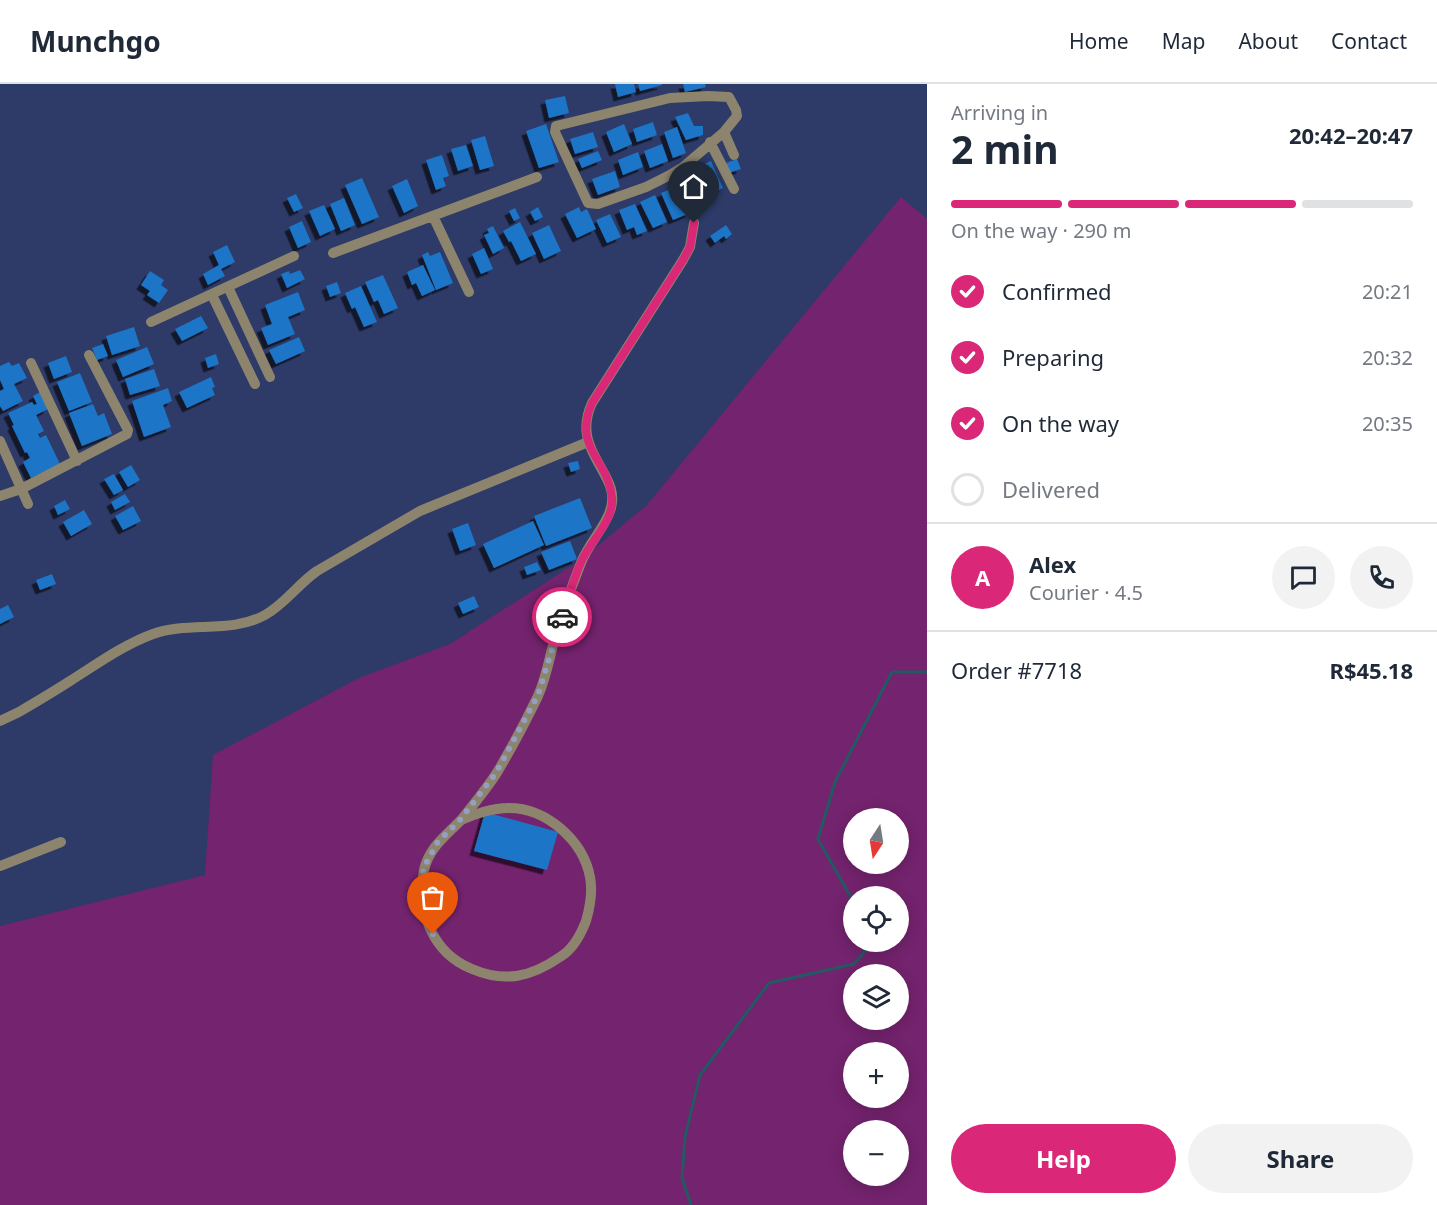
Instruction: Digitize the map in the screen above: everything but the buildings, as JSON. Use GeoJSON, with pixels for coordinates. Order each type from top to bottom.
{"type":"FeatureCollection","features":[{"type":"Feature","properties":{"kind":"street"},"geometry":{"type":"LineString","coordinates":[[729,97],[736,110],[736,117],[724,132],[710,142],[683,167],[669,176],[598,204],[591,204],[555,132],[556,126],[670,98],[729,97]]}},
{"type":"Feature","properties":{"kind":"street"},"geometry":{"type":"LineString","coordinates":[[724,132],[734,155]]}},
{"type":"Feature","properties":{"kind":"street"},"geometry":{"type":"LineString","coordinates":[[710,142],[734,189]]}},
{"type":"Feature","properties":{"kind":"street"},"geometry":{"type":"LineString","coordinates":[[333,253],[537,177]]}},
{"type":"Feature","properties":{"kind":"street"},"geometry":{"type":"LineString","coordinates":[[433,216],[469,292]]}},
{"type":"Feature","properties":{"kind":"street"},"geometry":{"type":"LineString","coordinates":[[460,820],[482,811],[510,808],[538,814],[562,829],[580,850],[590,877],[591,905],[582,932],[565,954],[542,970],[514,977],[486,975],[461,965],[440,946],[426,922],[421,895],[424,867],[437,843],[460,820],[496,773],[538,695],[556,633],[582,559],[611,508],[611,488],[588,442],[586,416],[683,260],[690,247],[694,223]]}},
{"type":"Feature","properties":{"kind":"street"},"geometry":{"type":"LineString","coordinates":[[151,322],[294,256]]}},
{"type":"Feature","properties":{"kind":"street"},"geometry":{"type":"LineString","coordinates":[[228,287],[270,377]]}},
{"type":"Feature","properties":{"kind":"street"},"geometry":{"type":"LineString","coordinates":[[212,295],[255,384]]}},
{"type":"Feature","properties":{"kind":"street"},"geometry":{"type":"LineString","coordinates":[[0,496],[21,489],[128,433],[89,355]]}},
{"type":"Feature","properties":{"kind":"street"},"geometry":{"type":"LineString","coordinates":[[31,363],[77,461]]}},
{"type":"Feature","properties":{"kind":"street"},"geometry":{"type":"LineString","coordinates":[[0,441],[28,504]]}},
{"type":"Feature","properties":{"kind":"street"},"geometry":{"type":"LineString","coordinates":[[0,721],[19,712],[126,646],[153,634],[175,628],[227,626],[249,622],[266,615],[291,596],[303,581],[317,571],[420,511],[588,442]]}},
{"type":"Feature","properties":{"kind":"street"},"geometry":{"type":"LineString","coordinates":[[0,866],[61,842]]}},
{"type":"Feature","properties":{"kind":"shaded area"},"geometry":{"type":"Polygon","coordinates":[[[901,197],[927,219],[927,1205],[0,1205],[0,926],[205,875],[213,755],[359,678],[450,644],[582,559],[647,505],[901,197]]]}},
{"type":"Feature","properties":{"kind":"waterway"},"geometry":{"type":"LineString","coordinates":[[844,886],[818,839],[835,782],[892,672],[927,672]]}},
{"type":"Feature","properties":{"kind":"waterway"},"geometry":{"type":"LineString","coordinates":[[691,1205],[682,1178],[685,1137],[700,1075],[769,983],[854,964],[864,952]]}},
{"type":"Feature","properties":{"kind":"way so far"},"geometry":{"type":"LineString","coordinates":[[433,934],[426,922],[421,895],[424,867],[437,843],[460,820],[496,773],[538,695],[562,617]]}},
{"type":"Feature","properties":{"kind":"route"},"geometry":{"type":"LineString","coordinates":[[562,617],[582,559],[609,515],[612,503],[611,488],[586,436],[586,416],[683,260],[690,247],[694,223]]}}]}
